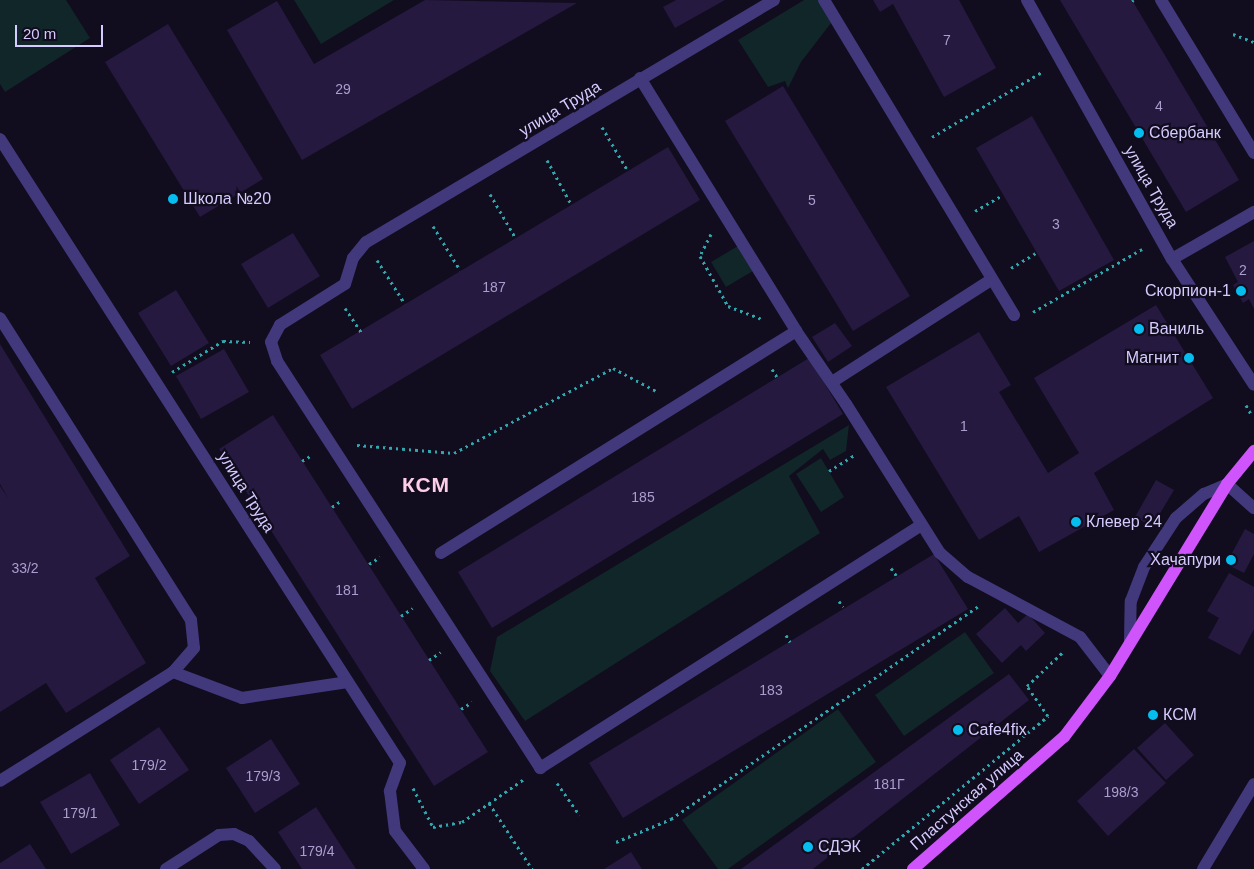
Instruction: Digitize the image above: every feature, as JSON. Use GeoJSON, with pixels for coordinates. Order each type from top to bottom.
{"type":"FeatureCollection","features":[{"type":"Feature","properties":{"kind":"main road","name":"Пластунская улица"},"geometry":{"type":"LineString","coordinates":[[913,869],[1064,737],[1110,676],[1130,640],[1227,484],[1254,451]]}},
{"type":"Feature","properties":{"kind":"street","name":"улица Труда"},"geometry":{"type":"LineString","coordinates":[[365,244],[422,208],[537,142],[640,78],[774,0]]}},
{"type":"Feature","properties":{"kind":"street"},"geometry":{"type":"LineString","coordinates":[[824,0],[991,280],[1014,315]]}},
{"type":"Feature","properties":{"kind":"street","name":"улица Труда"},"geometry":{"type":"LineString","coordinates":[[1027,0],[1172,259],[1254,385]]}},
{"type":"Feature","properties":{"kind":"street"},"geometry":{"type":"LineString","coordinates":[[1161,0],[1254,153]]}},
{"type":"Feature","properties":{"kind":"street"},"geometry":{"type":"LineString","coordinates":[[640,78],[721,213],[796,331],[832,382],[940,553],[968,577],[996,594],[1043,614],[1080,637],[1110,676]]}},
{"type":"Feature","properties":{"kind":"street","name":"улица Труда"},"geometry":{"type":"LineString","coordinates":[[0,139],[400,763]]}},
{"type":"Feature","properties":{"kind":"street"},"geometry":{"type":"LineString","coordinates":[[1172,259],[1254,212]]}},
{"type":"Feature","properties":{"kind":"street"},"geometry":{"type":"LineString","coordinates":[[365,244],[353,258],[345,284],[280,325],[271,342],[277,361],[542,766],[921,525]]}},
{"type":"Feature","properties":{"kind":"street"},"geometry":{"type":"LineString","coordinates":[[832,382],[991,280]]}},
{"type":"Feature","properties":{"kind":"street"},"geometry":{"type":"LineString","coordinates":[[0,318],[191,620],[194,648],[173,672],[0,781]]}},
{"type":"Feature","properties":{"kind":"street"},"geometry":{"type":"LineString","coordinates":[[441,553],[796,331]]}},
{"type":"Feature","properties":{"kind":"street"},"geometry":{"type":"LineString","coordinates":[[1130,640],[1131,601],[1144,567],[1176,518],[1204,494],[1227,484],[1254,508]]}},
{"type":"Feature","properties":{"kind":"street"},"geometry":{"type":"LineString","coordinates":[[173,672],[242,698],[348,682]]}},
{"type":"Feature","properties":{"kind":"street"},"geometry":{"type":"LineString","coordinates":[[400,763],[390,792],[390,810],[395,831],[419,867]]}},
{"type":"Feature","properties":{"kind":"street"},"geometry":{"type":"LineString","coordinates":[[1203,869],[1254,784]]}},
{"type":"Feature","properties":{"kind":"street"},"geometry":{"type":"LineString","coordinates":[[166,869],[219,835],[234,834],[249,841],[275,869]]}},
{"type":"Feature","properties":{"kind":"path"},"geometry":{"type":"LineString","coordinates":[[1233,34],[1254,42]]}},
{"type":"Feature","properties":{"kind":"path"},"geometry":{"type":"LineString","coordinates":[[913,148],[1036,76]]}},
{"type":"Feature","properties":{"kind":"path"},"geometry":{"type":"LineString","coordinates":[[591,109],[628,171]]}},
{"type":"Feature","properties":{"kind":"path"},"geometry":{"type":"LineString","coordinates":[[537,142],[571,204]]}},
{"type":"Feature","properties":{"kind":"path"},"geometry":{"type":"LineString","coordinates":[[479,176],[515,237]]}},
{"type":"Feature","properties":{"kind":"path"},"geometry":{"type":"LineString","coordinates":[[957,222],[1003,194]]}},
{"type":"Feature","properties":{"kind":"path"},"geometry":{"type":"LineString","coordinates":[[422,208],[460,270]]}},
{"type":"Feature","properties":{"kind":"path"},"geometry":{"type":"LineString","coordinates":[[721,213],[700,256],[728,306],[796,331]]}},
{"type":"Feature","properties":{"kind":"path"},"geometry":{"type":"LineString","coordinates":[[365,244],[405,304]]}},
{"type":"Feature","properties":{"kind":"path"},"geometry":{"type":"LineString","coordinates":[[1014,315],[1038,312],[1146,246]]}},
{"type":"Feature","properties":{"kind":"path"},"geometry":{"type":"LineString","coordinates":[[991,280],[1036,253]]}},
{"type":"Feature","properties":{"kind":"path"},"geometry":{"type":"LineString","coordinates":[[334,291],[360,332]]}},
{"type":"Feature","properties":{"kind":"path"},"geometry":{"type":"LineString","coordinates":[[156,381],[222,341],[271,342]]}},
{"type":"Feature","properties":{"kind":"path"},"geometry":{"type":"LineString","coordinates":[[330,443],[454,453],[613,368],[679,403]]}},
{"type":"Feature","properties":{"kind":"path"},"geometry":{"type":"LineString","coordinates":[[616,842],[671,819],[996,594]]}},
{"type":"Feature","properties":{"kind":"path"},"geometry":{"type":"LineString","coordinates":[[862,869],[1048,716],[1027,686],[1080,637]]}},
{"type":"Feature","properties":{"kind":"path"},"geometry":{"type":"LineString","coordinates":[[400,763],[433,827],[462,822],[542,766],[579,816]]}},
{"type":"Feature","properties":{"kind":"path"},"geometry":{"type":"LineString","coordinates":[[489,803],[532,869]]}},
{"type":"Feature","properties":{"kind":"green space"},"geometry":{"type":"Polygon","coordinates":[[[0,0],[66,0],[90,38],[5,92],[0,84],[0,0]]]}},
{"type":"Feature","properties":{"kind":"green space"},"geometry":{"type":"Polygon","coordinates":[[[294,0],[394,0],[321,44],[294,0]]]}},
{"type":"Feature","properties":{"kind":"green space"},"geometry":{"type":"Polygon","coordinates":[[[804,0],[819,0],[831,23],[801,62],[788,88],[785,81],[768,87],[738,40],[804,0]]]}},
{"type":"Feature","properties":{"kind":"green space"},"geometry":{"type":"Polygon","coordinates":[[[738,246],[753,271],[726,287],[711,262],[738,246]]]}},
{"type":"Feature","properties":{"kind":"green space"},"geometry":{"type":"Polygon","coordinates":[[[849,425],[846,451],[830,460],[823,449],[789,476],[820,533],[525,721],[490,671],[497,637],[849,425]]]}},
{"type":"Feature","properties":{"kind":"green space"},"geometry":{"type":"Polygon","coordinates":[[[821,458],[844,497],[821,512],[796,474],[821,458]]]}},
{"type":"Feature","properties":{"kind":"green space"},"geometry":{"type":"Polygon","coordinates":[[[965,632],[994,673],[904,736],[875,695],[965,632]]]}},
{"type":"Feature","properties":{"kind":"green space"},"geometry":{"type":"Polygon","coordinates":[[[838,709],[876,762],[728,869],[718,869],[682,820],[838,709]]]}},
{"type":"Feature","properties":{"kind":"building"},"geometry":{"type":"Polygon","coordinates":[[[425,0],[577,3],[302,160],[227,30],[277,1],[314,64],[425,0]]]}},
{"type":"Feature","properties":{"kind":"building"},"geometry":{"type":"Polygon","coordinates":[[[676,0],[725,0],[675,28],[663,7],[676,0]]]}},
{"type":"Feature","properties":{"kind":"building"},"geometry":{"type":"Polygon","coordinates":[[[873,0],[959,0],[996,68],[944,97],[893,4],[880,12],[873,0]]]}},
{"type":"Feature","properties":{"kind":"building"},"geometry":{"type":"Polygon","coordinates":[[[1060,0],[1132,0],[1239,180],[1186,212],[1060,0]]]}},
{"type":"Feature","properties":{"kind":"building"},"geometry":{"type":"Polygon","coordinates":[[[168,24],[263,179],[200,217],[105,62],[168,24]]]}},
{"type":"Feature","properties":{"kind":"building"},"geometry":{"type":"Polygon","coordinates":[[[783,86],[910,296],[853,331],[725,121],[783,86]]]}},
{"type":"Feature","properties":{"kind":"building"},"geometry":{"type":"Polygon","coordinates":[[[1032,116],[1114,260],[1059,291],[976,148],[1032,116]]]}},
{"type":"Feature","properties":{"kind":"building"},"geometry":{"type":"Polygon","coordinates":[[[668,147],[700,200],[352,409],[320,355],[668,147]]]}},
{"type":"Feature","properties":{"kind":"building"},"geometry":{"type":"Polygon","coordinates":[[[293,233],[320,276],[268,308],[241,264],[293,233]]]}},
{"type":"Feature","properties":{"kind":"building"},"geometry":{"type":"Polygon","coordinates":[[[1254,241],[1254,309],[1249,299],[1243,303],[1233,285],[1238,282],[1225,257],[1254,241]]]}},
{"type":"Feature","properties":{"kind":"building"},"geometry":{"type":"Polygon","coordinates":[[[176,290],[209,343],[171,366],[138,313],[176,290]]]}},
{"type":"Feature","properties":{"kind":"building"},"geometry":{"type":"Polygon","coordinates":[[[1156,305],[1213,398],[1094,473],[1114,510],[1039,552],[1019,516],[979,540],[886,387],[979,332],[1011,385],[999,392],[1048,473],[1079,453],[1034,378],[1156,305]]]}},
{"type":"Feature","properties":{"kind":"building"},"geometry":{"type":"Polygon","coordinates":[[[835,323],[852,346],[828,362],[812,337],[835,323]]]}},
{"type":"Feature","properties":{"kind":"building"},"geometry":{"type":"Polygon","coordinates":[[[0,344],[130,556],[95,578],[146,663],[66,713],[46,683],[0,712],[0,486],[8,498],[0,484],[0,344]]]}},
{"type":"Feature","properties":{"kind":"building"},"geometry":{"type":"Polygon","coordinates":[[[224,349],[249,392],[201,419],[176,376],[224,349]]]}},
{"type":"Feature","properties":{"kind":"building"},"geometry":{"type":"Polygon","coordinates":[[[809,358],[843,414],[492,628],[458,572],[809,358]]]}},
{"type":"Feature","properties":{"kind":"building"},"geometry":{"type":"Polygon","coordinates":[[[273,415],[488,752],[434,786],[219,449],[273,415]]]}},
{"type":"Feature","properties":{"kind":"building"},"geometry":{"type":"Polygon","coordinates":[[[1156,480],[1174,490],[1152,527],[1135,517],[1156,480]]]}},
{"type":"Feature","properties":{"kind":"building"},"geometry":{"type":"Polygon","coordinates":[[[1245,529],[1254,534],[1254,554],[1244,573],[1226,564],[1245,529]]]}},
{"type":"Feature","properties":{"kind":"building"},"geometry":{"type":"Polygon","coordinates":[[[934,554],[968,609],[623,818],[589,763],[934,554]]]}},
{"type":"Feature","properties":{"kind":"building"},"geometry":{"type":"Polygon","coordinates":[[[1229,573],[1254,587],[1254,629],[1240,655],[1208,638],[1219,618],[1207,611],[1229,573]]]}},
{"type":"Feature","properties":{"kind":"building"},"geometry":{"type":"Polygon","coordinates":[[[1005,608],[1018,623],[1028,614],[1045,633],[1026,651],[1021,645],[1002,663],[976,634],[1005,608]]]}},
{"type":"Feature","properties":{"kind":"building"},"geometry":{"type":"Polygon","coordinates":[[[1009,674],[1029,700],[813,869],[741,869],[1009,674]]]}},
{"type":"Feature","properties":{"kind":"building"},"geometry":{"type":"Polygon","coordinates":[[[1165,723],[1194,755],[1166,780],[1137,748],[1165,723]]]}},
{"type":"Feature","properties":{"kind":"building"},"geometry":{"type":"Polygon","coordinates":[[[159,727],[189,770],[139,804],[110,760],[159,727]]]}},
{"type":"Feature","properties":{"kind":"building"},"geometry":{"type":"Polygon","coordinates":[[[271,739],[300,784],[255,813],[226,768],[271,739]]]}},
{"type":"Feature","properties":{"kind":"building"},"geometry":{"type":"Polygon","coordinates":[[[1134,749],[1166,783],[1108,836],[1077,801],[1134,749]]]}},
{"type":"Feature","properties":{"kind":"building"},"geometry":{"type":"Polygon","coordinates":[[[90,773],[120,825],[71,854],[40,802],[90,773]]]}},
{"type":"Feature","properties":{"kind":"building"},"geometry":{"type":"Polygon","coordinates":[[[316,807],[356,869],[302,869],[278,832],[316,807]]]}},
{"type":"Feature","properties":{"kind":"building"},"geometry":{"type":"Polygon","coordinates":[[[30,844],[46,869],[0,869],[0,863],[30,844]]]}},
{"type":"Feature","properties":{"kind":"building"},"geometry":{"type":"Polygon","coordinates":[[[631,852],[642,869],[604,869],[631,852]]]}},
{"type":"Feature","properties":{"kind":"place","name":"Сбербанк"},"geometry":{"type":"Point","coordinates":[1139,133]}},
{"type":"Feature","properties":{"kind":"place","name":"Школа №20"},"geometry":{"type":"Point","coordinates":[173,199]}},
{"type":"Feature","properties":{"kind":"place","name":"Скорпион-1"},"geometry":{"type":"Point","coordinates":[1241,291]}},
{"type":"Feature","properties":{"kind":"place","name":"Ваниль"},"geometry":{"type":"Point","coordinates":[1139,329]}},
{"type":"Feature","properties":{"kind":"place","name":"Магнит"},"geometry":{"type":"Point","coordinates":[1189,358]}},
{"type":"Feature","properties":{"kind":"place","name":"Клевер 24"},"geometry":{"type":"Point","coordinates":[1076,522]}},
{"type":"Feature","properties":{"kind":"place","name":"Хачапури"},"geometry":{"type":"Point","coordinates":[1231,560]}},
{"type":"Feature","properties":{"kind":"place","name":"КСМ"},"geometry":{"type":"Point","coordinates":[1153,715]}},
{"type":"Feature","properties":{"kind":"place","name":"Cafe4fix"},"geometry":{"type":"Point","coordinates":[958,730]}},
{"type":"Feature","properties":{"kind":"place","name":"СДЭК"},"geometry":{"type":"Point","coordinates":[808,847]}},
{"type":"Feature","properties":{"kind":"district","name":"КСМ"},"geometry":{"type":"Point","coordinates":[426,485]}}]}
